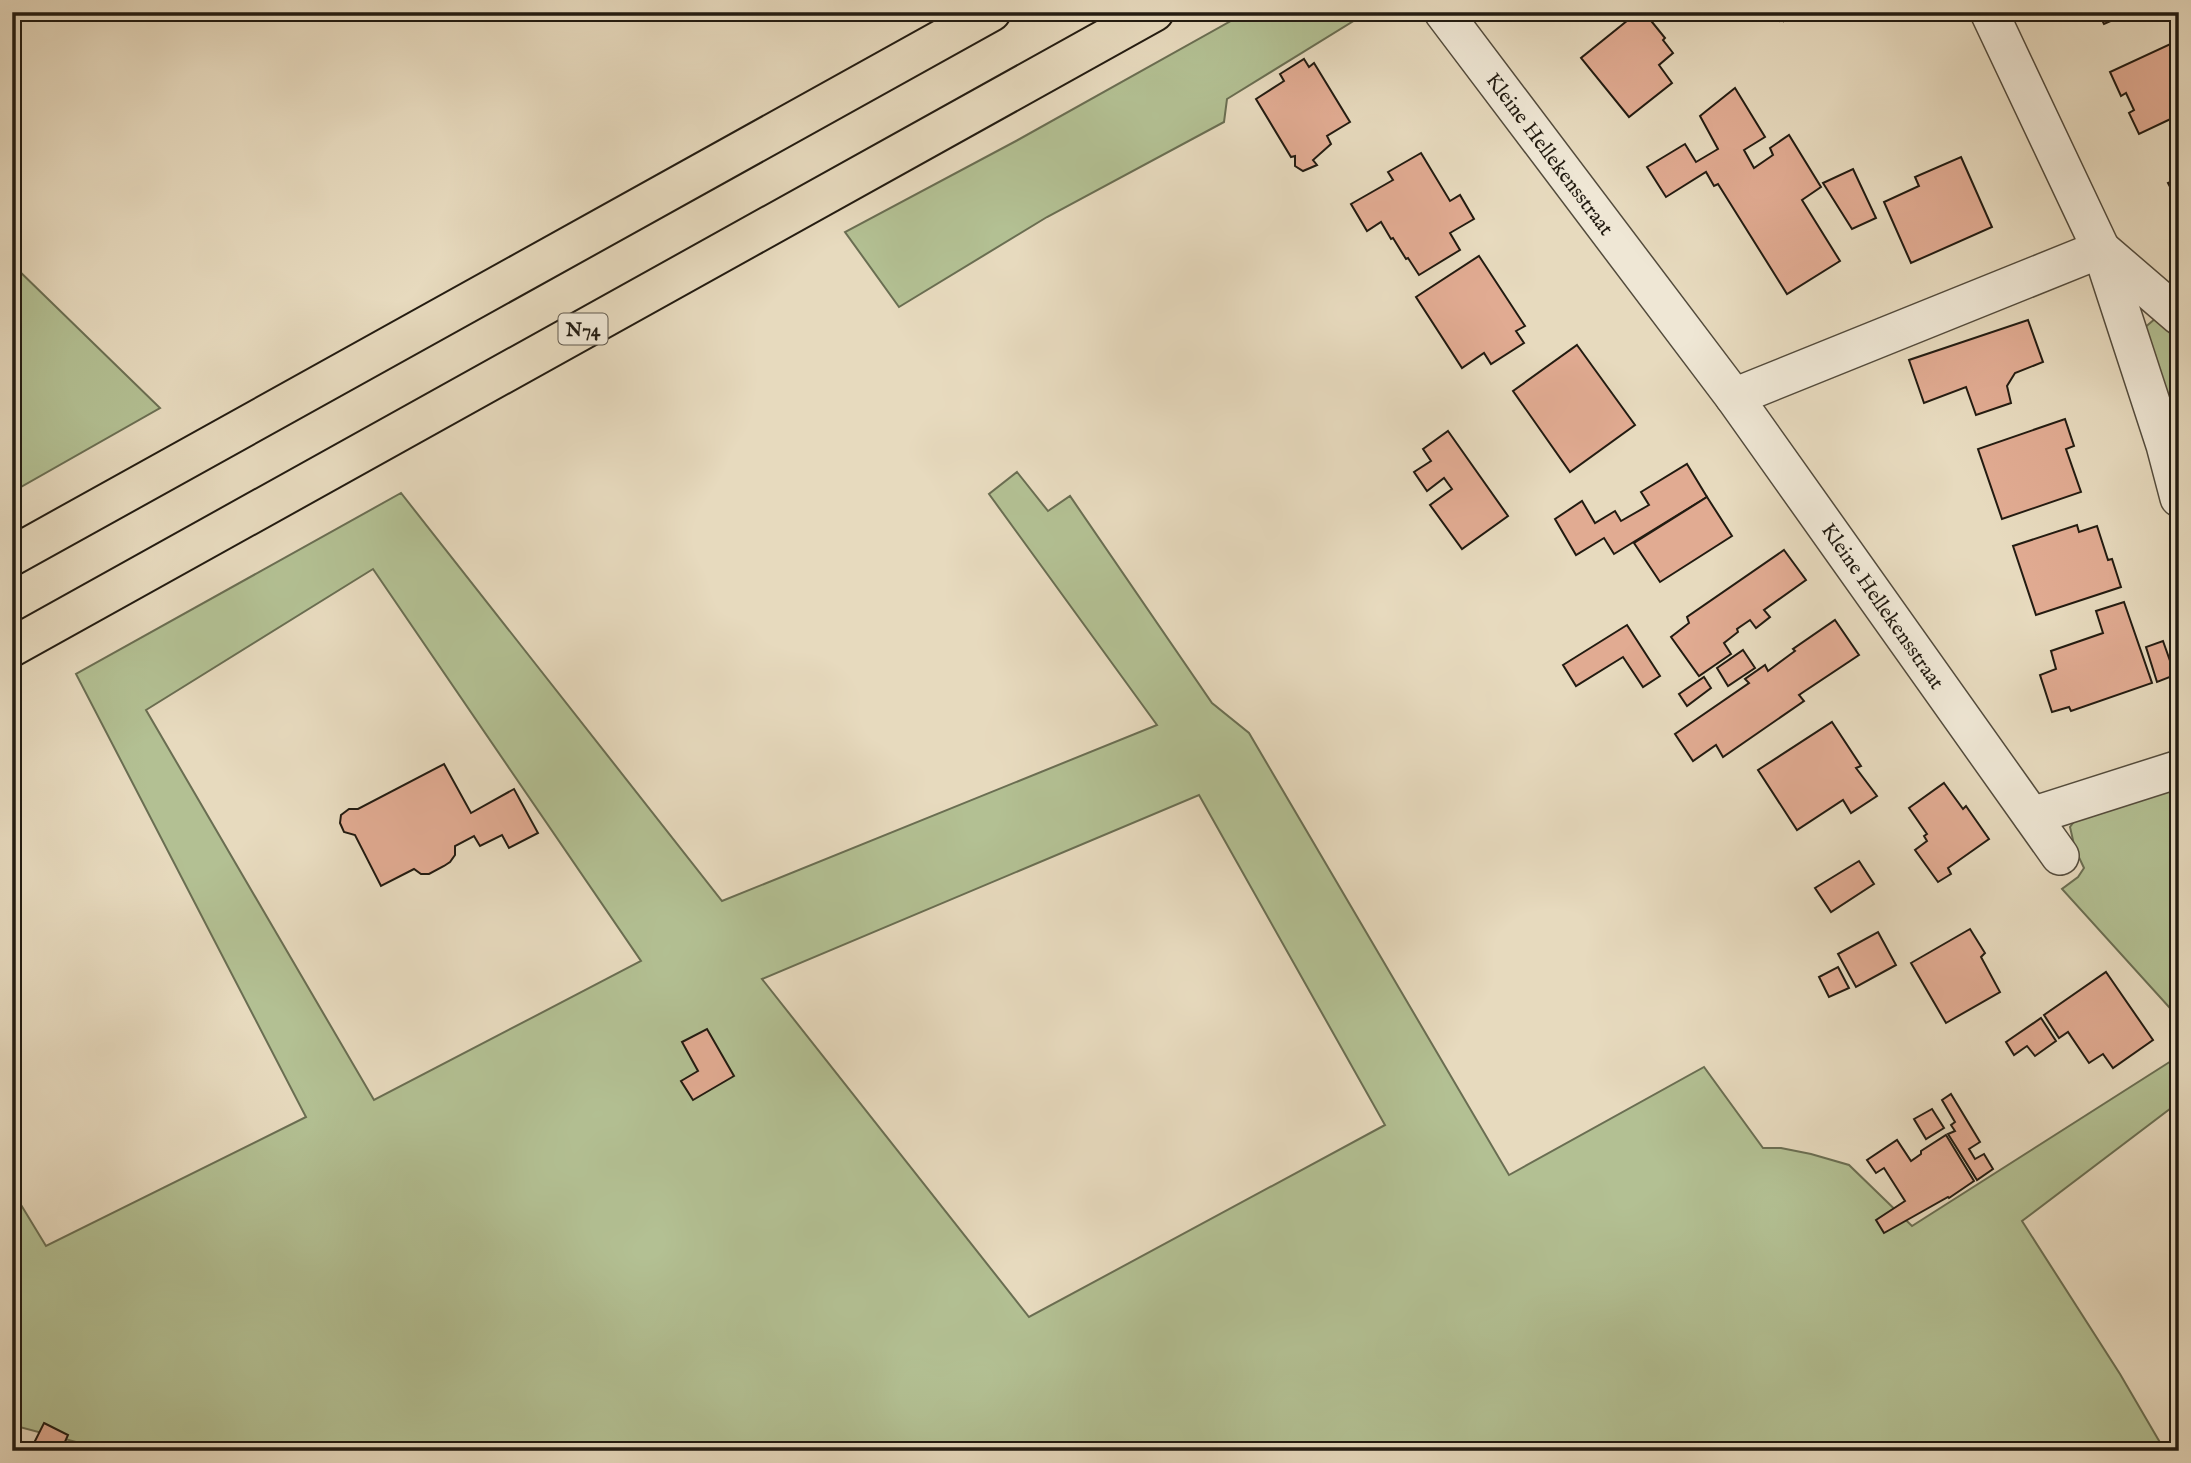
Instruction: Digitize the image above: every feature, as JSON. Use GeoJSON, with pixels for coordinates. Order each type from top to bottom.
{"type":"FeatureCollection","features":[{"type":"Feature","properties":{"kind":"highway"},"geometry":{"type":"LineString","coordinates":[[12,556],[991,12]]}},
{"type":"Feature","properties":{"kind":"highway","name":"N74"},"geometry":{"type":"LineString","coordinates":[[12,646],[1154,12]]}},
{"type":"Feature","properties":{"kind":"street","name":"Kleine Hellekensstraat"},"geometry":{"type":"LineString","coordinates":[[1443,12],[1734,397],[2060,856]]}},
{"type":"Feature","properties":{"kind":"street"},"geometry":{"type":"LineString","coordinates":[[1989,12],[2101,249],[2172,444],[2179,498]]}},
{"type":"Feature","properties":{"kind":"street"},"geometry":{"type":"LineString","coordinates":[[1734,397],[2101,249]]}},
{"type":"Feature","properties":{"kind":"street"},"geometry":{"type":"LineString","coordinates":[[2101,249],[2179,316]]}},
{"type":"Feature","properties":{"kind":"street"},"geometry":{"type":"LineString","coordinates":[[2032,816],[2179,769]]}},
{"type":"Feature","properties":{"kind":"green space"},"geometry":{"type":"Polygon","coordinates":[[[1247,12],[1368,12],[1227,99],[1224,122],[1047,217],[899,307],[845,232],[1016,141],[1247,12]]]}},
{"type":"Feature","properties":{"kind":"green space"},"geometry":{"type":"Polygon","coordinates":[[[12,264],[160,408],[12,492],[12,264]]]}},
{"type":"Feature","properties":{"kind":"green space"},"geometry":{"type":"Polygon","coordinates":[[[2156,318],[2179,334],[2179,415],[2170,405],[2143,329],[2156,318]]]}},
{"type":"Feature","properties":{"kind":"green space"},"geometry":{"type":"Polygon","coordinates":[[[1017,472],[1048,511],[1070,496],[1212,703],[1249,733],[1509,1175],[1704,1067],[1763,1148],[1781,1148],[1849,1165],[1912,1226],[2179,1056],[2179,1102],[2022,1221],[2120,1374],[2165,1451],[88,1451],[84,1444],[12,1425],[12,1190],[46,1246],[306,1117],[76,674],[401,493],[722,901],[1157,725],[989,494],[1017,472]],[[373,569],[146,710],[374,1100],[641,961],[373,569]],[[1199,795],[762,979],[1029,1317],[1385,1125],[1199,795]]]}},
{"type":"Feature","properties":{"kind":"green space"},"geometry":{"type":"Polygon","coordinates":[[[2179,784],[2178,1017],[2062,889],[2078,877],[2084,868],[2075,849],[2070,827],[2079,815],[2179,784]]]}},
{"type":"Feature","properties":{"kind":"building"},"geometry":{"type":"Polygon","coordinates":[[[1638,12],[1644,12],[1665,38],[1663,40],[1673,53],[1659,65],[1672,83],[1629,117],[1581,58],[1638,12]]]}},
{"type":"Feature","properties":{"kind":"building"},"geometry":{"type":"Polygon","coordinates":[[[1776,12],[1804,12],[1780,21],[1776,12]]]}},
{"type":"Feature","properties":{"kind":"building"},"geometry":{"type":"Polygon","coordinates":[[[2098,12],[2131,12],[2104,24],[2098,12]]]}},
{"type":"Feature","properties":{"kind":"building"},"geometry":{"type":"Polygon","coordinates":[[[2179,40],[2179,115],[2139,134],[2129,113],[2134,110],[2126,93],[2121,96],[2110,72],[2179,40]]]}},
{"type":"Feature","properties":{"kind":"building"},"geometry":{"type":"Polygon","coordinates":[[[1304,59],[1309,67],[1314,63],[1350,122],[1327,136],[1331,144],[1313,160],[1317,165],[1303,171],[1295,166],[1295,156],[1291,157],[1256,99],[1284,81],[1280,74],[1304,59]]]}},
{"type":"Feature","properties":{"kind":"building"},"geometry":{"type":"Polygon","coordinates":[[[1735,88],[1765,137],[1744,150],[1754,168],[1773,155],[1770,148],[1789,135],[1821,187],[1802,200],[1840,261],[1787,294],[1718,184],[1714,186],[1706,172],[1666,197],[1647,167],[1685,144],[1696,162],[1718,149],[1700,116],[1735,88]]]}},
{"type":"Feature","properties":{"kind":"building"},"geometry":{"type":"Polygon","coordinates":[[[1421,153],[1450,201],[1460,195],[1474,219],[1450,233],[1460,250],[1419,275],[1381,222],[1367,231],[1351,204],[1393,180],[1388,172],[1421,153]]]}},
{"type":"Feature","properties":{"kind":"building"},"geometry":{"type":"Polygon","coordinates":[[[1961,157],[1992,227],[1911,263],[1884,202],[1919,186],[1915,177],[1961,157]]]}},
{"type":"Feature","properties":{"kind":"building"},"geometry":{"type":"Polygon","coordinates":[[[1853,169],[1876,218],[1852,229],[1823,183],[1853,169]]]}},
{"type":"Feature","properties":{"kind":"building"},"geometry":{"type":"Polygon","coordinates":[[[2179,178],[2179,204],[2168,183],[2179,178]]]}},
{"type":"Feature","properties":{"kind":"building"},"geometry":{"type":"Polygon","coordinates":[[[1479,256],[1525,326],[1516,331],[1524,343],[1491,364],[1484,353],[1462,368],[1416,297],[1479,256]]]}},
{"type":"Feature","properties":{"kind":"building"},"geometry":{"type":"Polygon","coordinates":[[[2028,320],[2043,362],[2015,373],[2007,386],[2011,403],[1976,415],[1966,387],[1924,403],[1909,360],[2028,320]]]}},
{"type":"Feature","properties":{"kind":"building"},"geometry":{"type":"Polygon","coordinates":[[[1577,345],[1635,425],[1570,472],[1513,391],[1577,345]]]}},
{"type":"Feature","properties":{"kind":"building"},"geometry":{"type":"Polygon","coordinates":[[[2065,419],[2074,446],[2066,449],[2081,492],[2002,519],[1978,449],[2065,419]]]}},
{"type":"Feature","properties":{"kind":"building"},"geometry":{"type":"Polygon","coordinates":[[[1448,431],[1508,516],[1462,549],[1430,505],[1452,489],[1444,478],[1427,491],[1414,472],[1431,461],[1423,449],[1448,431]]]}},
{"type":"Feature","properties":{"kind":"building"},"geometry":{"type":"Polygon","coordinates":[[[1687,464],[1707,497],[1614,554],[1604,538],[1576,555],[1555,519],[1582,501],[1595,523],[1615,511],[1621,521],[1649,505],[1641,492],[1687,464]]]}},
{"type":"Feature","properties":{"kind":"building"},"geometry":{"type":"Polygon","coordinates":[[[1707,497],[1732,536],[1660,582],[1634,543],[1707,497]]]}},
{"type":"Feature","properties":{"kind":"building"},"geometry":{"type":"Polygon","coordinates":[[[2077,525],[2079,532],[2097,526],[2108,560],[2112,559],[2121,587],[2036,615],[2013,546],[2077,525]]]}},
{"type":"Feature","properties":{"kind":"building"},"geometry":{"type":"Polygon","coordinates":[[[1784,550],[1806,580],[1764,610],[1770,617],[1756,628],[1750,620],[1737,629],[1738,632],[1724,643],[1731,654],[1699,676],[1671,637],[1689,623],[1687,617],[1784,550]]]}},
{"type":"Feature","properties":{"kind":"building"},"geometry":{"type":"Polygon","coordinates":[[[2124,602],[2152,683],[2071,711],[2069,707],[2052,712],[2040,675],[2056,669],[2051,651],[2103,633],[2096,611],[2124,602]]]}},
{"type":"Feature","properties":{"kind":"building"},"geometry":{"type":"Polygon","coordinates":[[[1835,620],[1859,655],[1799,695],[1804,701],[1723,757],[1716,745],[1693,761],[1675,734],[1749,683],[1745,679],[1765,665],[1768,671],[1795,651],[1793,649],[1835,620]]]}},
{"type":"Feature","properties":{"kind":"building"},"geometry":{"type":"Polygon","coordinates":[[[1627,625],[1660,676],[1643,687],[1623,657],[1576,686],[1563,665],[1627,625]]]}},
{"type":"Feature","properties":{"kind":"building"},"geometry":{"type":"Polygon","coordinates":[[[2163,641],[2175,675],[2157,682],[2146,647],[2163,641]]]}},
{"type":"Feature","properties":{"kind":"building"},"geometry":{"type":"Polygon","coordinates":[[[1743,650],[1755,668],[1728,686],[1717,668],[1743,650]]]}},
{"type":"Feature","properties":{"kind":"building"},"geometry":{"type":"Polygon","coordinates":[[[1704,677],[1711,688],[1687,706],[1679,694],[1704,677]]]}},
{"type":"Feature","properties":{"kind":"building"},"geometry":{"type":"Polygon","coordinates":[[[1832,722],[1861,766],[1856,768],[1877,796],[1851,813],[1843,800],[1797,830],[1758,770],[1832,722]]]}},
{"type":"Feature","properties":{"kind":"building"},"geometry":{"type":"Polygon","coordinates":[[[444,764],[471,813],[514,789],[538,833],[509,848],[502,835],[480,846],[474,836],[455,846],[455,855],[444,866],[429,874],[421,874],[414,869],[381,886],[355,835],[344,832],[340,823],[341,815],[349,809],[358,809],[444,764]]]}},
{"type":"Feature","properties":{"kind":"building"},"geometry":{"type":"Polygon","coordinates":[[[1944,783],[1963,809],[1966,806],[1989,839],[1948,868],[1951,874],[1938,882],[1915,850],[1927,841],[1924,836],[1927,834],[1909,808],[1944,783]]]}},
{"type":"Feature","properties":{"kind":"building"},"geometry":{"type":"Polygon","coordinates":[[[1859,861],[1874,884],[1831,912],[1815,888],[1859,861]]]}},
{"type":"Feature","properties":{"kind":"building"},"geometry":{"type":"Polygon","coordinates":[[[1970,929],[1985,953],[1981,957],[2000,992],[1946,1023],[1911,963],[1970,929]]]}},
{"type":"Feature","properties":{"kind":"building"},"geometry":{"type":"Polygon","coordinates":[[[1878,932],[1896,965],[1856,987],[1838,954],[1878,932]]]}},
{"type":"Feature","properties":{"kind":"building"},"geometry":{"type":"Polygon","coordinates":[[[1838,967],[1849,988],[1829,997],[1819,977],[1838,967]]]}},
{"type":"Feature","properties":{"kind":"building"},"geometry":{"type":"Polygon","coordinates":[[[2106,972],[2153,1040],[2113,1068],[2103,1054],[2089,1063],[2068,1032],[2059,1038],[2044,1015],[2106,972]]]}},
{"type":"Feature","properties":{"kind":"building"},"geometry":{"type":"Polygon","coordinates":[[[2041,1018],[2056,1041],[2035,1056],[2027,1046],[2014,1055],[2006,1042],[2041,1018]]]}},
{"type":"Feature","properties":{"kind":"building"},"geometry":{"type":"Polygon","coordinates":[[[707,1029],[734,1076],[693,1100],[681,1081],[698,1071],[682,1042],[707,1029]]]}},
{"type":"Feature","properties":{"kind":"building"},"geometry":{"type":"Polygon","coordinates":[[[1951,1094],[1980,1142],[1969,1149],[1975,1159],[1984,1154],[1993,1169],[1977,1180],[1948,1134],[1955,1131],[1951,1125],[1955,1122],[1942,1100],[1951,1094]]]}},
{"type":"Feature","properties":{"kind":"building"},"geometry":{"type":"Polygon","coordinates":[[[1932,1109],[1944,1128],[1926,1139],[1914,1119],[1932,1109]]]}},
{"type":"Feature","properties":{"kind":"building"},"geometry":{"type":"Polygon","coordinates":[[[1946,1135],[1974,1181],[1949,1198],[1884,1233],[1876,1220],[1905,1201],[1884,1168],[1876,1173],[1867,1160],[1897,1140],[1911,1161],[1946,1135]]]}},
{"type":"Feature","properties":{"kind":"building"},"geometry":{"type":"Polygon","coordinates":[[[44,1423],[68,1435],[61,1451],[30,1451],[44,1423]]]}}]}
